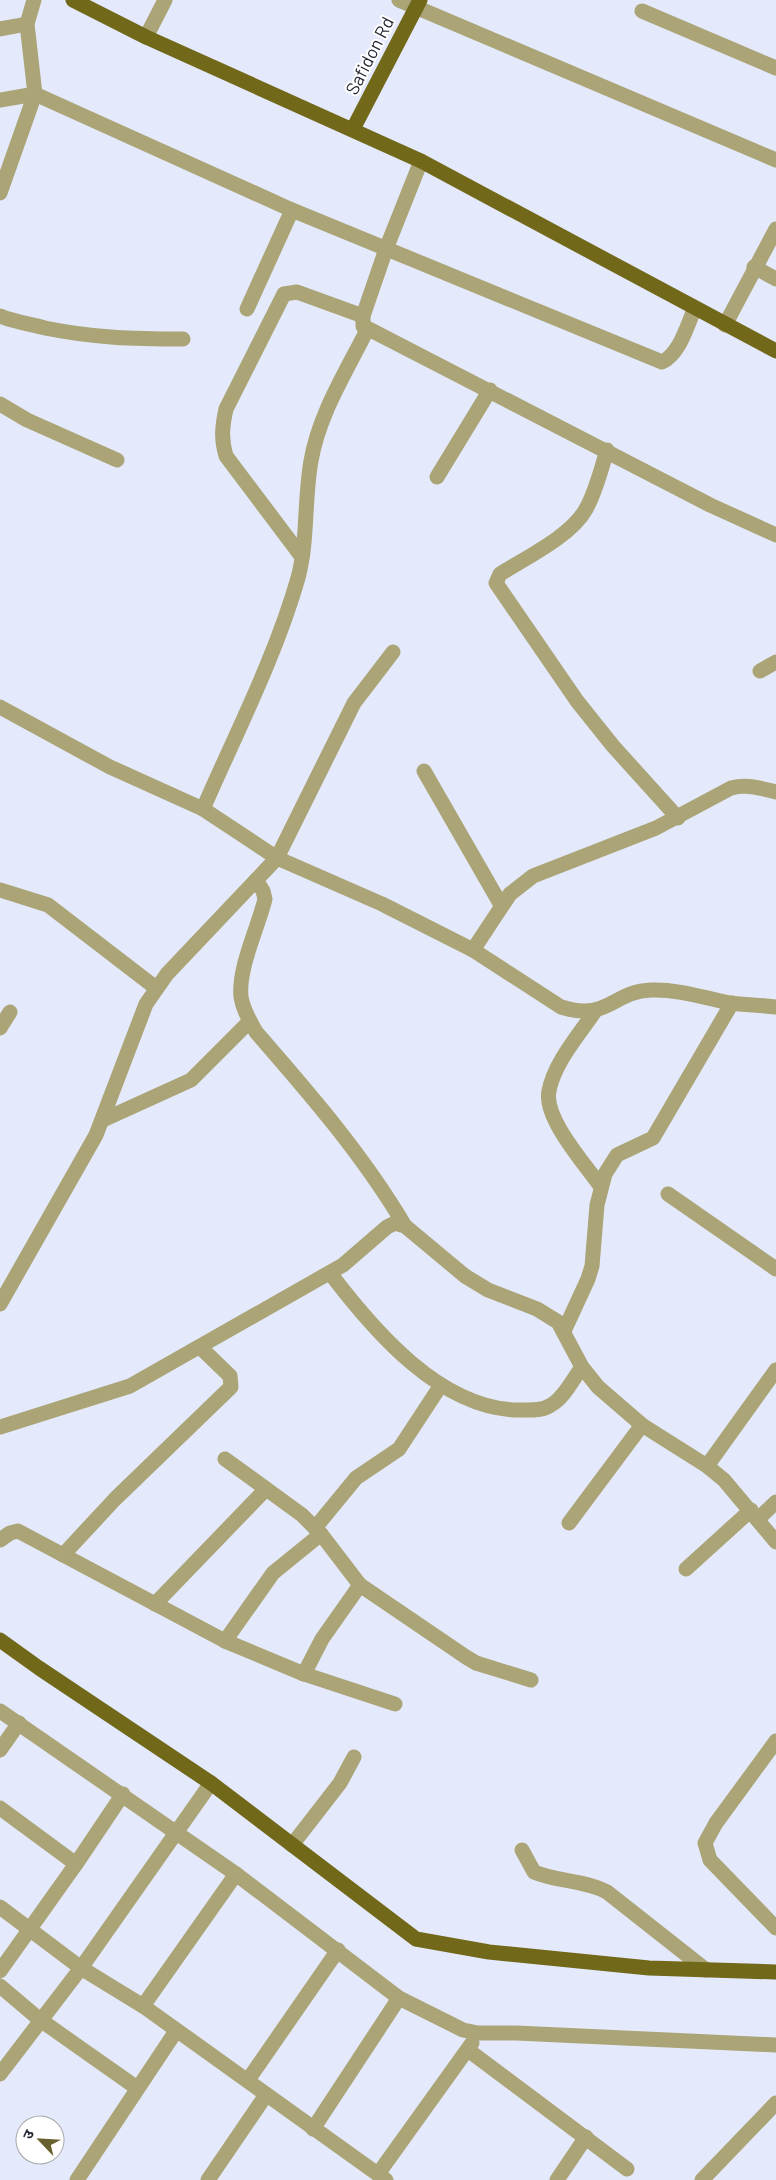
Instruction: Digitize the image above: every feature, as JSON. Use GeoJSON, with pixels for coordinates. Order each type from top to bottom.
{"type":"FeatureCollection","features":[{"type":"Feature","properties":{"kind":"main road"},"geometry":{"type":"LineString","coordinates":[[73,0],[146,37],[421,161],[776,351]]}},
{"type":"Feature","properties":{"kind":"main road","name":"Safidon Rd"},"geometry":{"type":"LineString","coordinates":[[353,129],[417,4]]}},
{"type":"Feature","properties":{"kind":"main road"},"geometry":{"type":"LineString","coordinates":[[0,1640],[211,1783],[416,1939],[489,1952],[649,1968],[776,1972]]}},
{"type":"Feature","properties":{"kind":"street"},"geometry":{"type":"LineString","coordinates":[[0,193],[35,94],[26,24],[34,0]]}},
{"type":"Feature","properties":{"kind":"street"},"geometry":{"type":"LineString","coordinates":[[146,37],[165,0]]}},
{"type":"Feature","properties":{"kind":"street"},"geometry":{"type":"LineString","coordinates":[[399,0],[417,4],[776,160]]}},
{"type":"Feature","properties":{"kind":"street"},"geometry":{"type":"LineString","coordinates":[[642,12],[776,68]]}},
{"type":"Feature","properties":{"kind":"street"},"geometry":{"type":"LineString","coordinates":[[0,29],[26,24]]}},
{"type":"Feature","properties":{"kind":"street"},"geometry":{"type":"LineString","coordinates":[[0,100],[35,94],[292,210],[662,362],[670,358],[676,349],[695,308]]}},
{"type":"Feature","properties":{"kind":"street"},"geometry":{"type":"LineString","coordinates":[[203,809],[280,635],[302,557],[308,477],[315,443],[365,323],[386,249],[421,161]]}},
{"type":"Feature","properties":{"kind":"street"},"geometry":{"type":"LineString","coordinates":[[247,309],[292,210]]}},
{"type":"Feature","properties":{"kind":"street"},"geometry":{"type":"LineString","coordinates":[[725,325],[776,228]]}},
{"type":"Feature","properties":{"kind":"street"},"geometry":{"type":"LineString","coordinates":[[754,267],[776,279]]}},
{"type":"Feature","properties":{"kind":"street"},"geometry":{"type":"LineString","coordinates":[[302,557],[226,456],[221,442],[226,410],[284,294],[297,292],[365,323],[723,512],[776,535]]}},
{"type":"Feature","properties":{"kind":"street"},"geometry":{"type":"LineString","coordinates":[[0,316],[21,323],[83,336],[116,339],[183,339]]}},
{"type":"Feature","properties":{"kind":"street"},"geometry":{"type":"LineString","coordinates":[[437,477],[490,390]]}},
{"type":"Feature","properties":{"kind":"street"},"geometry":{"type":"LineString","coordinates":[[0,404],[19,416],[117,460]]}},
{"type":"Feature","properties":{"kind":"street"},"geometry":{"type":"LineString","coordinates":[[607,450],[593,493],[586,509],[576,523],[564,533],[500,574],[496,583],[577,701],[613,746],[678,818]]}},
{"type":"Feature","properties":{"kind":"street"},"geometry":{"type":"LineString","coordinates":[[0,1304],[103,1120],[146,1004],[166,974],[277,858],[354,702],[393,652]]}},
{"type":"Feature","properties":{"kind":"street"},"geometry":{"type":"LineString","coordinates":[[760,671],[776,662]]}},
{"type":"Feature","properties":{"kind":"street"},"geometry":{"type":"LineString","coordinates":[[0,707],[110,767],[203,809],[277,858],[382,904],[472,950],[561,1007],[578,1012],[595,1012],[633,994],[648,990],[662,990],[732,1003],[776,1007]]}},
{"type":"Feature","properties":{"kind":"street"},"geometry":{"type":"LineString","coordinates":[[424,771],[501,905]]}},
{"type":"Feature","properties":{"kind":"street"},"geometry":{"type":"LineString","coordinates":[[472,950],[501,905],[514,890],[533,876],[678,818],[731,788],[742,785],[754,786],[776,792]]}},
{"type":"Feature","properties":{"kind":"street"},"geometry":{"type":"LineString","coordinates":[[256,880],[264,891],[265,899],[246,962],[241,996],[245,1013],[354,1149],[380,1184],[406,1226],[465,1276],[488,1290],[537,1309],[558,1322],[582,1368],[598,1387],[642,1425],[707,1466],[724,1480],[776,1542]]}},
{"type":"Feature","properties":{"kind":"street"},"geometry":{"type":"LineString","coordinates":[[0,890],[48,905],[156,988]]}},
{"type":"Feature","properties":{"kind":"street"},"geometry":{"type":"LineString","coordinates":[[564,1331],[588,1280],[592,1266],[601,1187],[605,1174],[617,1155],[653,1138],[732,1003]]}},
{"type":"Feature","properties":{"kind":"street"},"geometry":{"type":"LineString","coordinates":[[0,1028],[10,1012]]}},
{"type":"Feature","properties":{"kind":"street"},"geometry":{"type":"LineString","coordinates":[[595,1012],[555,1073],[548,1092],[549,1105],[555,1122],[601,1187]]}},
{"type":"Feature","properties":{"kind":"street"},"geometry":{"type":"LineString","coordinates":[[103,1120],[191,1080],[250,1021]]}},
{"type":"Feature","properties":{"kind":"street"},"geometry":{"type":"LineString","coordinates":[[668,1194],[776,1269]]}},
{"type":"Feature","properties":{"kind":"street"},"geometry":{"type":"LineString","coordinates":[[0,1427],[114,1393],[130,1386],[330,1273],[355,1256],[387,1227],[395,1223],[406,1226]]}},
{"type":"Feature","properties":{"kind":"street"},"geometry":{"type":"LineString","coordinates":[[330,1273],[373,1326],[441,1385],[472,1401],[496,1408],[538,1410],[550,1406],[559,1398],[582,1368]]}},
{"type":"Feature","properties":{"kind":"street"},"geometry":{"type":"LineString","coordinates":[[63,1554],[115,1499],[231,1387],[230,1376],[200,1347]]}},
{"type":"Feature","properties":{"kind":"street"},"geometry":{"type":"LineString","coordinates":[[707,1466],[769,1377],[776,1370]]}},
{"type":"Feature","properties":{"kind":"street"},"geometry":{"type":"LineString","coordinates":[[225,1641],[273,1572],[318,1531],[356,1478],[399,1449],[441,1385]]}},
{"type":"Feature","properties":{"kind":"street"},"geometry":{"type":"LineString","coordinates":[[569,1523],[642,1425]]}},
{"type":"Feature","properties":{"kind":"street"},"geometry":{"type":"LineString","coordinates":[[225,1459],[302,1515],[318,1531],[360,1585],[466,1658],[476,1663],[531,1680]]}},
{"type":"Feature","properties":{"kind":"street"},"geometry":{"type":"LineString","coordinates":[[155,1604],[266,1489]]}},
{"type":"Feature","properties":{"kind":"street"},"geometry":{"type":"LineString","coordinates":[[686,1569],[755,1515],[776,1502]]}},
{"type":"Feature","properties":{"kind":"street"},"geometry":{"type":"LineString","coordinates":[[0,1540],[10,1533],[18,1531],[225,1641],[304,1674],[395,1704]]}},
{"type":"Feature","properties":{"kind":"street"},"geometry":{"type":"LineString","coordinates":[[304,1674],[322,1639],[360,1585]]}},
{"type":"Feature","properties":{"kind":"street"},"geometry":{"type":"LineString","coordinates":[[0,1711],[123,1794],[236,1874],[399,1998],[463,2030],[478,2033],[516,2033],[776,2045]]}},
{"type":"Feature","properties":{"kind":"street"},"geometry":{"type":"LineString","coordinates":[[0,1750],[19,1723]]}},
{"type":"Feature","properties":{"kind":"street"},"geometry":{"type":"LineString","coordinates":[[776,1740],[716,1823],[705,1844],[710,1860],[776,1928]]}},
{"type":"Feature","properties":{"kind":"street"},"geometry":{"type":"LineString","coordinates":[[292,1844],[340,1783],[354,1757]]}},
{"type":"Feature","properties":{"kind":"street"},"geometry":{"type":"LineString","coordinates":[[0,2074],[81,1968],[211,1783]]}},
{"type":"Feature","properties":{"kind":"street"},"geometry":{"type":"LineString","coordinates":[[0,1971],[123,1794]]}},
{"type":"Feature","properties":{"kind":"street"},"geometry":{"type":"LineString","coordinates":[[0,1808],[76,1864]]}},
{"type":"Feature","properties":{"kind":"street"},"geometry":{"type":"LineString","coordinates":[[522,1850],[534,1872],[552,1879],[596,1886],[607,1892],[706,1970]]}},
{"type":"Feature","properties":{"kind":"street"},"geometry":{"type":"LineString","coordinates":[[143,2006],[236,1874]]}},
{"type":"Feature","properties":{"kind":"street"},"geometry":{"type":"LineString","coordinates":[[0,1907],[81,1968],[143,2006],[248,2080],[313,2130],[382,2177],[478,2033]]}},
{"type":"Feature","properties":{"kind":"street"},"geometry":{"type":"LineString","coordinates":[[248,2080],[338,1950]]}},
{"type":"Feature","properties":{"kind":"street"},"geometry":{"type":"LineString","coordinates":[[0,1986],[40,2020],[137,2088]]}},
{"type":"Feature","properties":{"kind":"street"},"geometry":{"type":"LineString","coordinates":[[313,2130],[399,1998]]}},
{"type":"Feature","properties":{"kind":"street"},"geometry":{"type":"LineString","coordinates":[[77,2180],[176,2031]]}},
{"type":"Feature","properties":{"kind":"street"},"geometry":{"type":"LineString","coordinates":[[468,2050],[627,2169]]}},
{"type":"Feature","properties":{"kind":"street"},"geometry":{"type":"LineString","coordinates":[[208,2180],[266,2095]]}},
{"type":"Feature","properties":{"kind":"street"},"geometry":{"type":"LineString","coordinates":[[702,2180],[776,2103]]}},
{"type":"Feature","properties":{"kind":"street"},"geometry":{"type":"LineString","coordinates":[[557,2180],[586,2137]]}}]}
